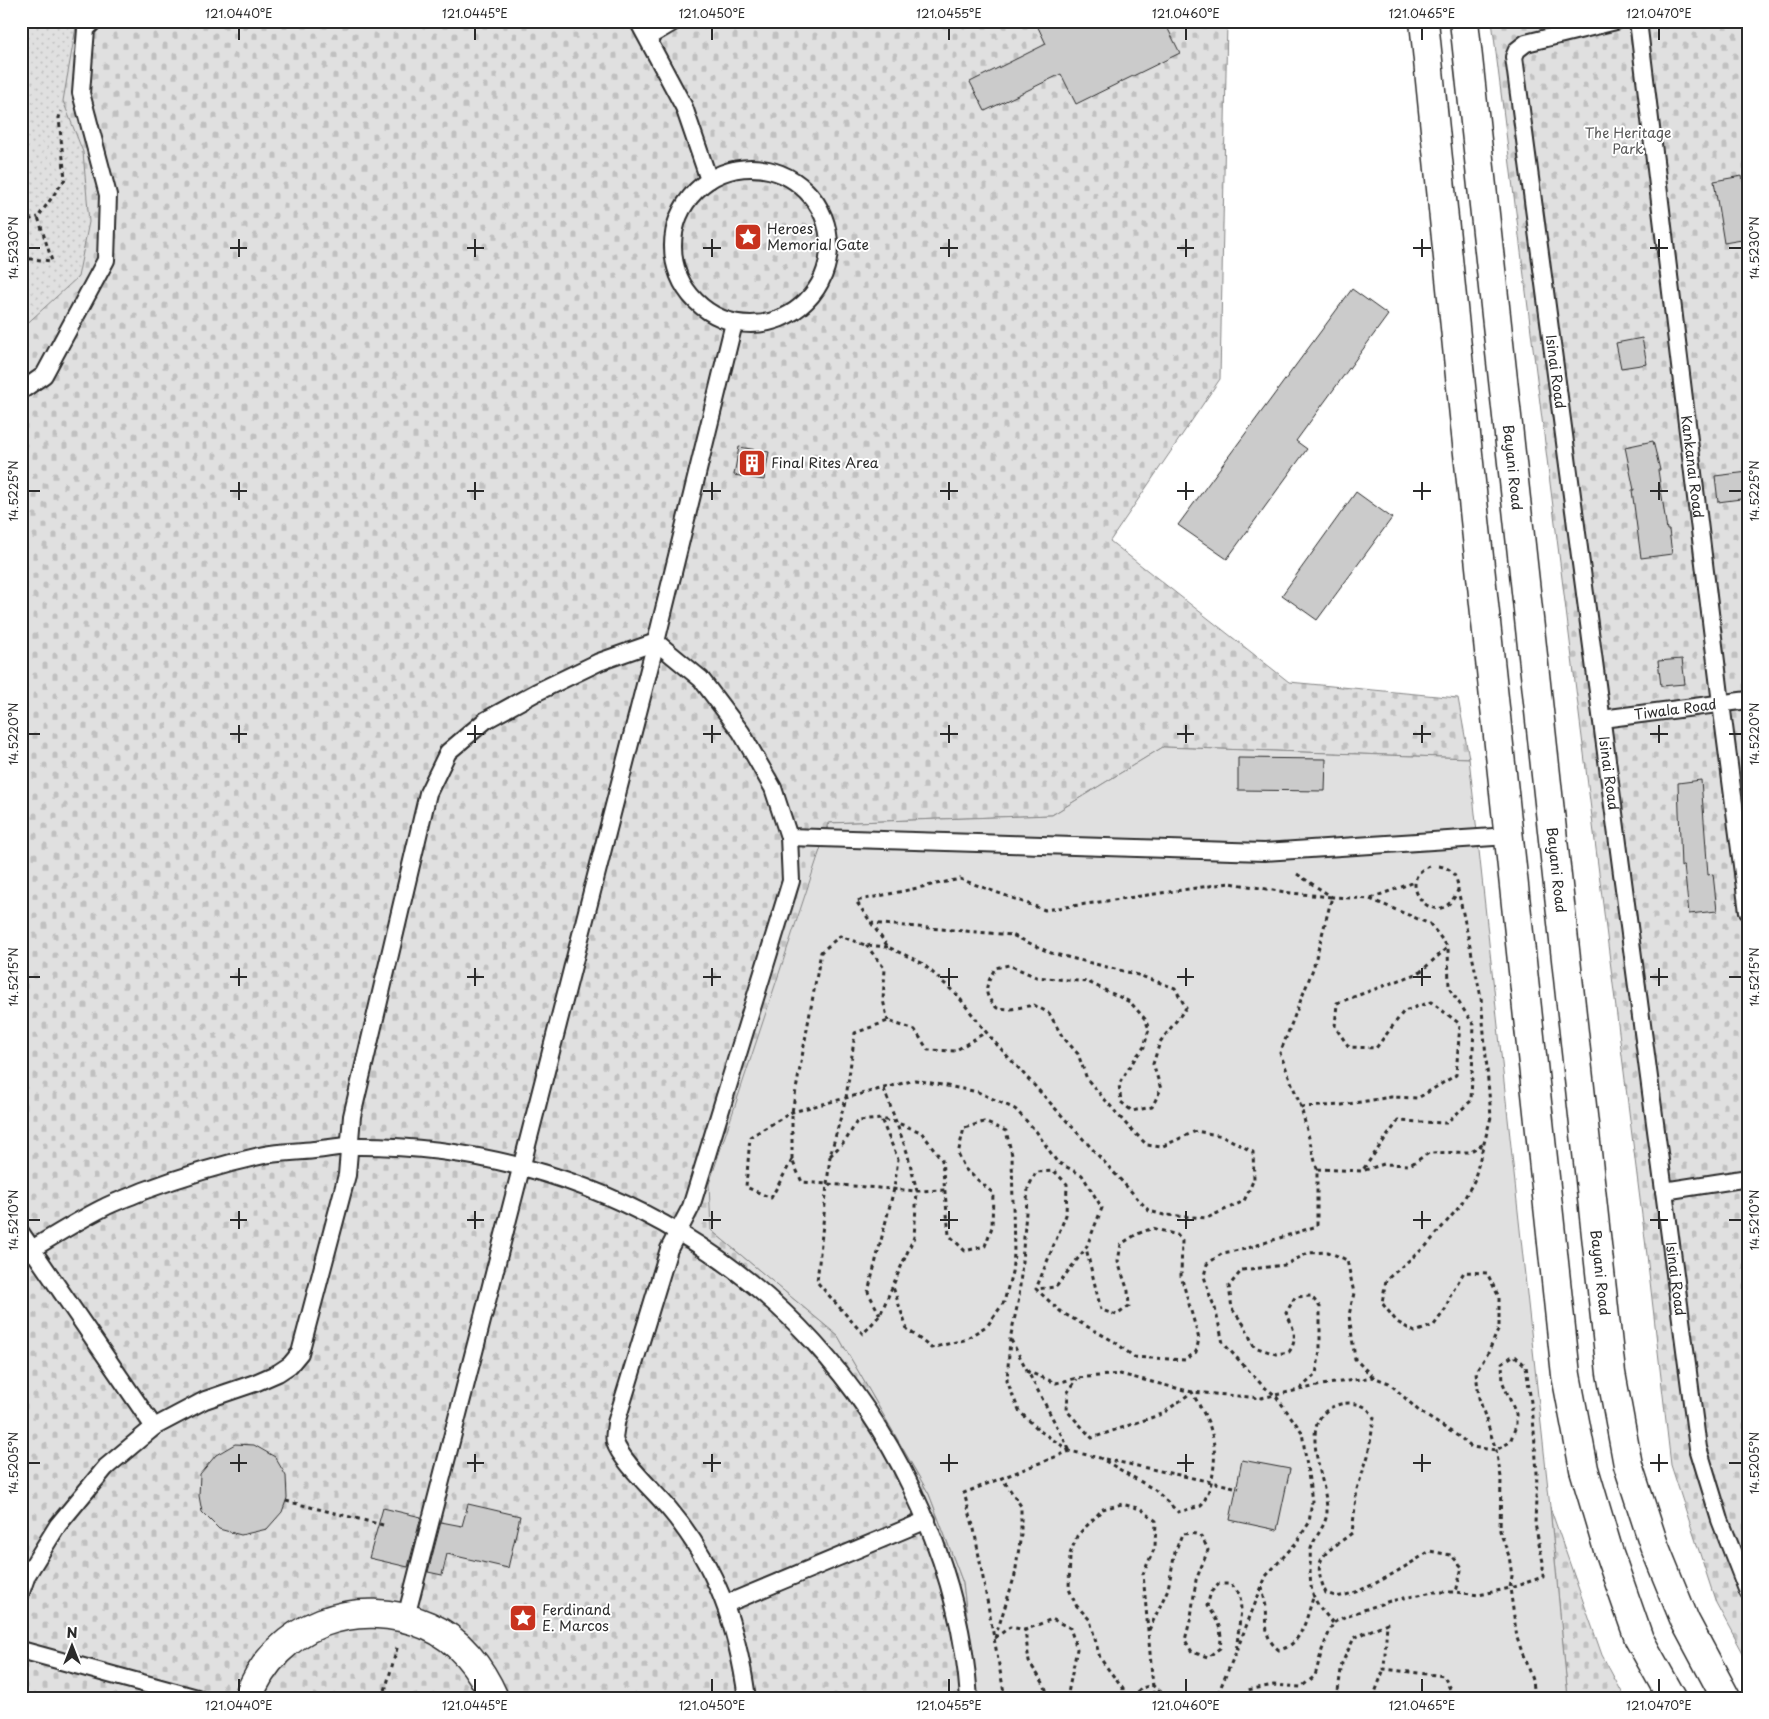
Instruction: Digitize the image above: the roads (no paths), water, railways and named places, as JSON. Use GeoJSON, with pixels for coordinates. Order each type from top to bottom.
{"type":"FeatureCollection","features":[{"type":"Feature","properties":{"kind":"main road"},"geometry":{"type":"LineString","coordinates":[[1424,21],[1566,1375],[1584,1469],[1609,1553],[1639,1639],[1672,1698]]}},
{"type":"Feature","properties":{"kind":"main road","name":"Bayani Road"},"geometry":{"type":"LineString","coordinates":[[1464,21],[1611,1372],[1628,1465],[1654,1545],[1685,1621],[1726,1698]]}},
{"type":"Feature","properties":{"kind":"main road"},"geometry":{"type":"LineString","coordinates":[[248,1698],[252,1686],[266,1664],[284,1645],[305,1630],[329,1620],[354,1614],[380,1613],[406,1618],[430,1626],[458,1646],[471,1658],[486,1679],[494,1698]]}},
{"type":"Feature","properties":{"kind":"lane"},"geometry":{"type":"LineString","coordinates":[[21,391],[44,375],[106,260],[108,195],[82,93],[86,29],[94,21]]}},
{"type":"Feature","properties":{"kind":"lane"},"geometry":{"type":"LineString","coordinates":[[638,21],[648,36],[684,108],[709,180]]}},
{"type":"Feature","properties":{"kind":"lane"},"geometry":{"type":"LineString","coordinates":[[648,36],[675,21]]}},
{"type":"Feature","properties":{"kind":"lane","name":"Isinai Road"},"geometry":{"type":"LineString","coordinates":[[1616,21],[1526,43],[1517,50],[1514,57],[1698,1448],[1720,1520],[1748,1592]]}},
{"type":"Feature","properties":{"kind":"lane","name":"Kankanai Road"},"geometry":{"type":"LineString","coordinates":[[1638,21],[1720,703],[1748,912]]}},
{"type":"Feature","properties":{"kind":"lane"},"geometry":{"type":"LineString","coordinates":[[743,168],[761,168],[778,173],[794,181],[808,192],[819,207],[826,224],[830,242],[828,260],[823,277],[814,292],[802,306],[787,316],[770,322],[752,325],[734,323],[718,318],[704,309],[691,298],[681,283],[675,268],[672,251],[677,218],[685,203],[709,180],[725,172],[743,168]]}},
{"type":"Feature","properties":{"kind":"lane"},"geometry":{"type":"LineString","coordinates":[[406,1618],[656,642],[734,323]]}},
{"type":"Feature","properties":{"kind":"lane"},"geometry":{"type":"LineString","coordinates":[[656,642],[701,678],[741,732],[773,788],[789,838],[791,881],[691,1207],[669,1249],[616,1423],[614,1441],[624,1458],[671,1511],[701,1550],[726,1604],[742,1665],[747,1698]]}},
{"type":"Feature","properties":{"kind":"lane"},"geometry":{"type":"LineString","coordinates":[[21,1592],[28,1575],[58,1525],[106,1467],[154,1428],[204,1400],[255,1383],[278,1372],[290,1365],[300,1353],[347,1175],[352,1116],[428,793],[448,752],[486,720],[537,692],[599,662],[656,642]]}},
{"type":"Feature","properties":{"kind":"lane","name":"Tiwala Road"},"geometry":{"type":"LineString","coordinates":[[1602,719],[1748,700]]}},
{"type":"Feature","properties":{"kind":"lane"},"geometry":{"type":"LineString","coordinates":[[789,838],[1264,852],[1509,836]]}},
{"type":"Feature","properties":{"kind":"lane"},"geometry":{"type":"LineString","coordinates":[[26,1253],[105,1206],[184,1175],[266,1155],[350,1146],[436,1150],[521,1166],[602,1193],[679,1231],[743,1275],[801,1327],[851,1386],[894,1450],[928,1520],[952,1593],[967,1669],[968,1698]]}},
{"type":"Feature","properties":{"kind":"lane"},"geometry":{"type":"LineString","coordinates":[[1664,1191],[1748,1178]]}},
{"type":"Feature","properties":{"kind":"lane"},"geometry":{"type":"LineString","coordinates":[[21,1233],[26,1253],[154,1428]]}},
{"type":"Feature","properties":{"kind":"lane"},"geometry":{"type":"LineString","coordinates":[[726,1604],[928,1520]]}},
{"type":"Feature","properties":{"kind":"lane"},"geometry":{"type":"LineString","coordinates":[[21,1650],[197,1698]]}},
{"type":"Feature","properties":{"kind":"place","name":"Heroes Memorial Gate"},"geometry":{"type":"Point","coordinates":[748,237]}},
{"type":"Feature","properties":{"kind":"place","name":"Final Rites Area"},"geometry":{"type":"Point","coordinates":[752,463]}},
{"type":"Feature","properties":{"kind":"place","name":"Ferdinand E. Marcos"},"geometry":{"type":"Point","coordinates":[523,1618]}},
{"type":"Feature","properties":{"kind":"park label","name":"The Heritage Park"},"geometry":{"type":"Point","coordinates":[1628,142]}}]}
